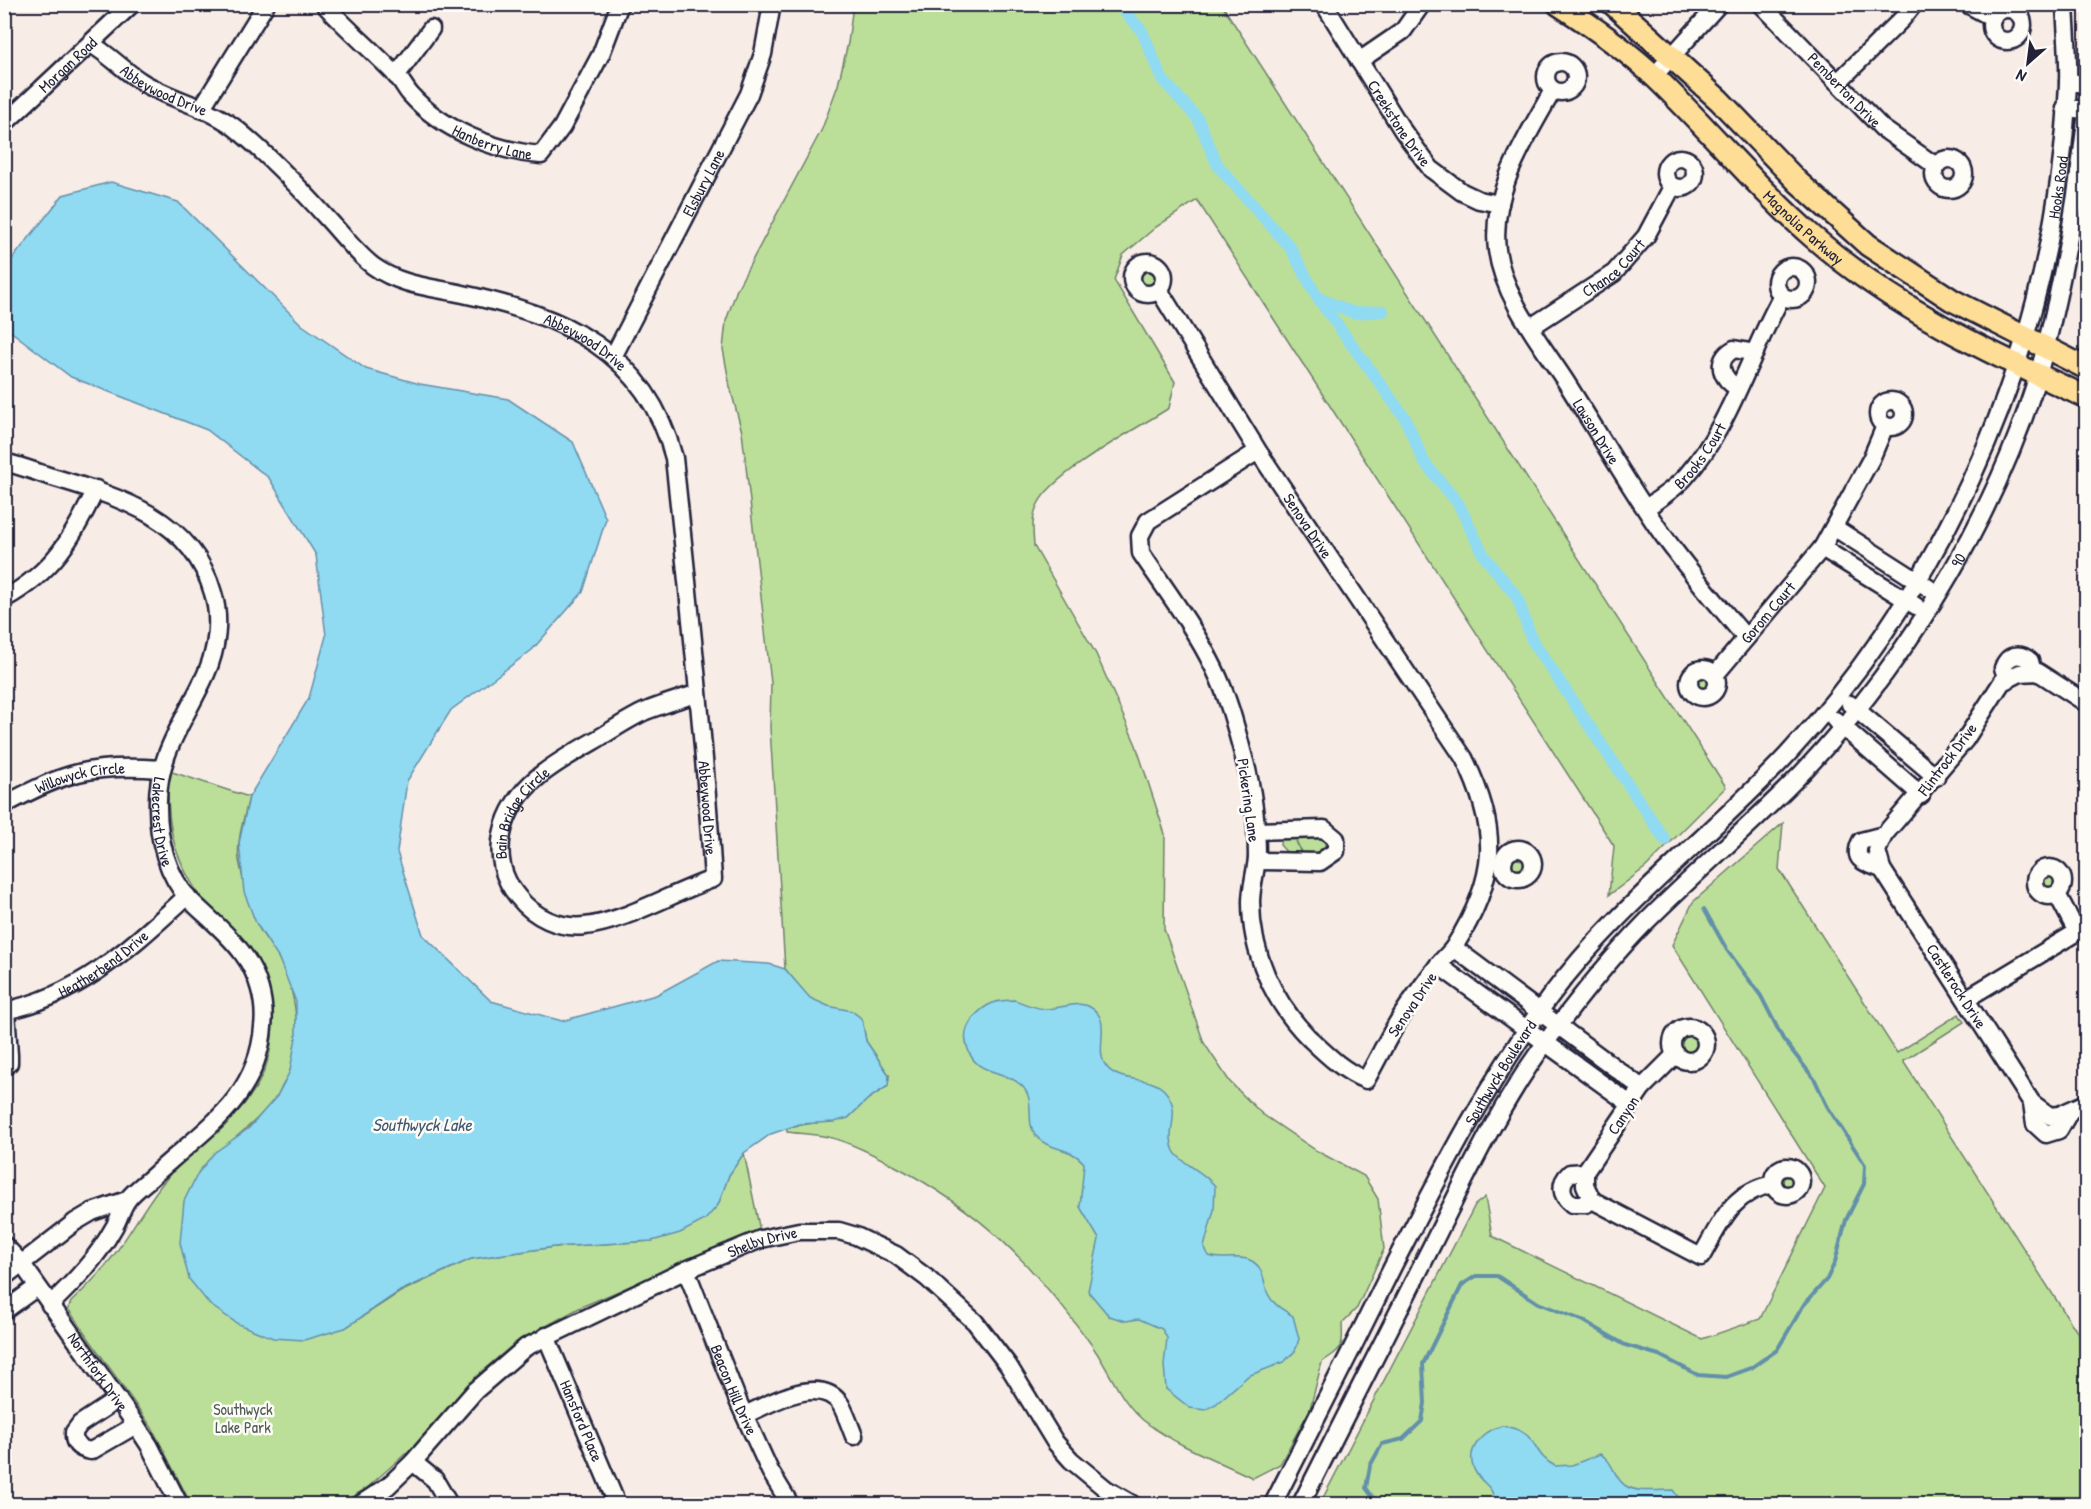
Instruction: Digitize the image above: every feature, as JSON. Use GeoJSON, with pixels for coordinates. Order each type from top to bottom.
{"type":"FeatureCollection","features":[{"type":"Feature","properties":{"kind":"main road","name":"Magnolia Parkway"},"geometry":{"type":"LineString","coordinates":[[1558,4],[1594,27],[1654,76],[1812,236],[1885,294],[2017,366],[2086,397]]}},
{"type":"Feature","properties":{"kind":"main road","name":"Magnolia Parkway"},"geometry":{"type":"LineString","coordinates":[[1613,4],[1719,100],[1798,182],[1868,245],[1952,300],[2024,339],[2086,368]]}},
{"type":"Feature","properties":{"kind":"street","name":"Morgan Road"},"geometry":{"type":"LineString","coordinates":[[4,124],[92,44],[132,4]]}},
{"type":"Feature","properties":{"kind":"street"},"geometry":{"type":"LineString","coordinates":[[201,109],[266,4]]}},
{"type":"Feature","properties":{"kind":"street","name":"Hanberry Lane"},"geometry":{"type":"LineString","coordinates":[[324,4],[396,76],[411,95],[460,130],[479,141],[515,152],[541,155],[562,127],[601,54],[620,4]]}},
{"type":"Feature","properties":{"kind":"street","name":"Elsbury Lane"},"geometry":{"type":"LineString","coordinates":[[614,355],[749,94],[763,54],[772,4]]}},
{"type":"Feature","properties":{"kind":"street"},"geometry":{"type":"LineString","coordinates":[[1359,61],[1403,31],[1422,4]]}},
{"type":"Feature","properties":{"kind":"street"},"geometry":{"type":"LineString","coordinates":[[1654,76],[1719,4]]}},
{"type":"Feature","properties":{"kind":"street","name":"Pemberton Drive"},"geometry":{"type":"LineString","coordinates":[[1761,4],[1839,81],[1882,128],[1936,166]]}},
{"type":"Feature","properties":{"kind":"street"},"geometry":{"type":"LineString","coordinates":[[1839,81],[1902,19],[1914,4]]}},
{"type":"Feature","properties":{"kind":"street"},"geometry":{"type":"LineString","coordinates":[[1967,4],[1993,18]]}},
{"type":"Feature","properties":{"kind":"street","name":"Hooks Road"},"geometry":{"type":"LineString","coordinates":[[2017,366],[2038,293],[2049,240],[2064,139],[2068,82],[2065,4]]}},
{"type":"Feature","properties":{"kind":"street","name":"Creekstone Drive"},"geometry":{"type":"LineString","coordinates":[[1326,6],[1359,61],[1431,169],[1461,192],[1479,200],[1500,204]]}},
{"type":"Feature","properties":{"kind":"street"},"geometry":{"type":"LineString","coordinates":[[396,76],[431,29]]}},
{"type":"Feature","properties":{"kind":"street","name":"Abbeywood Drive"},"geometry":{"type":"LineString","coordinates":[[92,44],[143,82],[201,109],[236,129],[271,160],[359,253],[388,275],[407,283],[504,303],[548,317],[614,355],[651,399],[668,436],[674,458],[698,693],[713,879],[698,884]]}},
{"type":"Feature","properties":{"kind":"street"},"geometry":{"type":"LineString","coordinates":[[2068,82],[2086,84]]}},
{"type":"Feature","properties":{"kind":"street","name":"Lawson Drive"},"geometry":{"type":"LineString","coordinates":[[1553,90],[1510,170],[1500,204],[1497,249],[1503,275],[1510,293],[1646,508],[1701,584],[1746,638]]}},
{"type":"Feature","properties":{"kind":"street"},"geometry":{"type":"LineString","coordinates":[[2065,108],[2086,110]]}},
{"type":"Feature","properties":{"kind":"street","name":"Hooks Road"},"geometry":{"type":"LineString","coordinates":[[2037,374],[2045,348],[2076,209],[2086,122]]}},
{"type":"Feature","properties":{"kind":"street","name":"Chance Court"},"geometry":{"type":"LineString","coordinates":[[1531,327],[1614,273],[1646,236],[1672,187]]}},
{"type":"Feature","properties":{"kind":"street","name":"Senova Drive"},"geometry":{"type":"LineString","coordinates":[[1159,290],[1258,451],[1464,758],[1480,790],[1487,815],[1496,864],[1454,948],[1438,965],[1403,1012],[1366,1080]]}},
{"type":"Feature","properties":{"kind":"street","name":"Brooks Court"},"geometry":{"type":"LineString","coordinates":[[1646,508],[1686,477],[1709,444],[1782,296]]}},
{"type":"Feature","properties":{"kind":"street"},"geometry":{"type":"LineString","coordinates":[[1738,388],[1723,376],[1720,368],[1723,360],[1734,350],[1755,353]]}},
{"type":"Feature","properties":{"kind":"street","name":"90"},"geometry":{"type":"LineString","coordinates":[[1825,712],[1907,601],[1919,581],[1968,488],[2017,366]]}},
{"type":"Feature","properties":{"kind":"street","name":"90"},"geometry":{"type":"LineString","coordinates":[[1842,727],[1857,710],[1927,613],[1938,594],[1977,522],[2004,462],[2037,374]]}},
{"type":"Feature","properties":{"kind":"street","name":"Gorom Court"},"geometry":{"type":"LineString","coordinates":[[1715,675],[1822,548],[1835,528],[1885,426]]}},
{"type":"Feature","properties":{"kind":"street","name":"Pickering Lane"},"geometry":{"type":"LineString","coordinates":[[1258,451],[1148,521],[1140,536],[1141,553],[1200,643],[1222,687],[1244,758],[1257,831],[1257,861],[1251,900],[1252,921],[1255,941],[1268,979],[1288,1014],[1301,1030],[1328,1055],[1356,1076],[1366,1080]]}},
{"type":"Feature","properties":{"kind":"street","name":"Lakecrest Drive"},"geometry":{"type":"LineString","coordinates":[[4,462],[96,489],[162,521],[180,535],[207,572],[215,599],[217,616],[213,655],[170,742],[161,769],[158,790],[159,837],[171,870],[187,896],[231,939],[253,971],[263,1005],[262,1043],[252,1075],[227,1109],[127,1200],[114,1228],[96,1256],[50,1305]]}},
{"type":"Feature","properties":{"kind":"street"},"geometry":{"type":"LineString","coordinates":[[4,599],[40,575],[64,549],[80,524],[96,489]]}},
{"type":"Feature","properties":{"kind":"street"},"geometry":{"type":"LineString","coordinates":[[1835,528],[1938,594]]}},
{"type":"Feature","properties":{"kind":"street"},"geometry":{"type":"LineString","coordinates":[[1822,548],[1927,613]]}},
{"type":"Feature","properties":{"kind":"street","name":"Flintrock Drive"},"geometry":{"type":"LineString","coordinates":[[1877,851],[1884,835],[1921,795],[1965,740],[2002,681],[2020,675],[2062,686],[2086,703]]}},
{"type":"Feature","properties":{"kind":"street","name":"Bain Bridge Circle"},"geometry":{"type":"LineString","coordinates":[[698,693],[645,712],[538,777],[516,801],[508,814],[498,852],[501,866],[514,894],[527,909],[545,920],[564,926],[584,927],[605,922],[698,884]]}},
{"type":"Feature","properties":{"kind":"street"},"geometry":{"type":"LineString","coordinates":[[1839,695],[1936,777]]}},
{"type":"Feature","properties":{"kind":"street"},"geometry":{"type":"LineString","coordinates":[[1825,712],[1921,795]]}},
{"type":"Feature","properties":{"kind":"street","name":"Southwyck Boulevard"},"geometry":{"type":"LineString","coordinates":[[1273,1504],[1451,1153],[1527,1029],[1604,932],[1784,758],[1825,712]]}},
{"type":"Feature","properties":{"kind":"street","name":"Southwyck Boulevard"},"geometry":{"type":"LineString","coordinates":[[1301,1504],[1466,1177],[1508,1102],[1546,1042],[1639,929],[1801,774],[1842,727]]}},
{"type":"Feature","properties":{"kind":"street"},"geometry":{"type":"LineString","coordinates":[[1784,758],[1801,774]]}},
{"type":"Feature","properties":{"kind":"street","name":"Willowyck Circle"},"geometry":{"type":"LineString","coordinates":[[4,805],[47,782],[100,767],[161,769]]}},
{"type":"Feature","properties":{"kind":"street"},"geometry":{"type":"LineString","coordinates":[[1257,831],[1324,829],[1336,839],[1336,851],[1320,862],[1257,861]]}},
{"type":"Feature","properties":{"kind":"street","name":"Castlerock Drive"},"geometry":{"type":"LineString","coordinates":[[1882,869],[1863,864],[1857,856],[1857,849],[1861,840],[1884,835]]}},
{"type":"Feature","properties":{"kind":"street","name":"Castlerock Drive"},"geometry":{"type":"LineString","coordinates":[[1877,851],[1882,869],[2032,1103],[2050,1116],[2070,1111]]}},
{"type":"Feature","properties":{"kind":"street"},"geometry":{"type":"LineString","coordinates":[[1966,999],[2077,932],[2057,894]]}},
{"type":"Feature","properties":{"kind":"street","name":"Heatherbend Drive"},"geometry":{"type":"LineString","coordinates":[[4,1067],[9,1063],[5,1011],[51,997],[101,970],[187,896]]}},
{"type":"Feature","properties":{"kind":"street"},"geometry":{"type":"LineString","coordinates":[[1454,948],[1642,1088]]}},
{"type":"Feature","properties":{"kind":"street"},"geometry":{"type":"LineString","coordinates":[[1438,965],[1630,1104]]}},
{"type":"Feature","properties":{"kind":"street","name":"Canyon"},"geometry":{"type":"LineString","coordinates":[[1676,1054],[1642,1088],[1630,1104],[1587,1186],[1701,1257],[1739,1197],[1755,1187],[1773,1184]]}},
{"type":"Feature","properties":{"kind":"street","name":"Castlerock Drive"},"geometry":{"type":"LineString","coordinates":[[2032,1103],[2035,1124],[2046,1134],[2059,1130],[2070,1111]]}},
{"type":"Feature","properties":{"kind":"street"},"geometry":{"type":"LineString","coordinates":[[2070,1111],[2086,1103]]}},
{"type":"Feature","properties":{"kind":"street","name":"Lakecrest Drive"},"geometry":{"type":"LineString","coordinates":[[4,1277],[75,1222],[92,1212],[127,1200]]}},
{"type":"Feature","properties":{"kind":"street","name":"Shelby Drive"},"geometry":{"type":"LineString","coordinates":[[361,1504],[388,1486],[413,1462],[492,1374],[526,1347],[686,1270],[761,1239],[799,1231],[839,1231],[884,1248],[927,1278],[964,1311],[1008,1365],[1055,1442],[1089,1476],[1132,1504]]}},
{"type":"Feature","properties":{"kind":"street","name":"Northfork Drive"},"geometry":{"type":"LineString","coordinates":[[4,1245],[22,1264],[136,1425],[179,1504]]}},
{"type":"Feature","properties":{"kind":"street","name":"Beacon Hill Drive"},"geometry":{"type":"LineString","coordinates":[[686,1270],[709,1332],[745,1415],[770,1471],[790,1504]]}},
{"type":"Feature","properties":{"kind":"street"},"geometry":{"type":"LineString","coordinates":[[4,1311],[37,1287]]}},
{"type":"Feature","properties":{"kind":"street","name":"Hansford Place"},"geometry":{"type":"LineString","coordinates":[[546,1336],[617,1504]]}},
{"type":"Feature","properties":{"kind":"street"},"geometry":{"type":"LineString","coordinates":[[745,1415],[803,1392],[820,1390],[840,1402],[854,1436]]}},
{"type":"Feature","properties":{"kind":"street"},"geometry":{"type":"LineString","coordinates":[[118,1399],[80,1424],[74,1431],[75,1443],[80,1448],[91,1451],[136,1425]]}},
{"type":"Feature","properties":{"kind":"street"},"geometry":{"type":"LineString","coordinates":[[1310,1432],[1332,1443]]}},
{"type":"Feature","properties":{"kind":"street"},"geometry":{"type":"LineString","coordinates":[[413,1462],[435,1480],[449,1504]]}},
{"type":"Feature","properties":{"kind":"green space"},"geometry":{"type":"Polygon","coordinates":[[[853,5],[1222,5],[1726,787],[1646,867],[1609,895],[1614,846],[1197,200],[1156,227],[1123,255],[1114,280],[1175,382],[1169,408],[1078,465],[1047,492],[1034,514],[1034,546],[1096,654],[1136,745],[1165,834],[1164,929],[1204,1043],[1230,1082],[1262,1114],[1317,1151],[1364,1176],[1378,1199],[1384,1249],[1357,1308],[1342,1323],[1340,1347],[1322,1362],[1310,1409],[1280,1464],[1253,1478],[1173,1440],[1138,1415],[1129,1406],[1088,1340],[1067,1312],[1024,1263],[979,1220],[926,1183],[856,1147],[827,1137],[787,1132],[787,1127],[848,1118],[868,1099],[888,1086],[889,1075],[866,1041],[862,1019],[850,1012],[816,1002],[803,992],[785,969],[770,728],[771,683],[742,432],[723,349],[726,321],[737,289],[822,129],[838,85],[848,43],[853,5]]]}},
{"type":"Feature","properties":{"kind":"green space"},"geometry":{"type":"Polygon","coordinates":[[[1150,264],[1160,268],[1164,278],[1160,288],[1150,292],[1140,288],[1136,278],[1140,268],[1150,264]]]}},
{"type":"Feature","properties":{"kind":"green space"},"geometry":{"type":"Polygon","coordinates":[[[1705,665],[1715,669],[1719,679],[1715,689],[1705,693],[1695,689],[1691,679],[1695,669],[1705,665]]]}},
{"type":"Feature","properties":{"kind":"green space","name":"Southwyck Lake Park"},"geometry":{"type":"Polygon","coordinates":[[[169,771],[249,797],[241,828],[239,860],[248,900],[256,922],[276,953],[285,973],[295,1009],[296,1046],[286,1081],[258,1118],[198,1173],[345,1328],[400,1292],[471,1259],[554,1247],[652,1241],[718,1205],[729,1175],[744,1153],[760,1231],[581,1307],[515,1343],[482,1371],[414,1446],[367,1488],[340,1504],[191,1504],[152,1428],[68,1309],[71,1302],[114,1255],[162,1184],[246,1102],[259,1083],[268,1061],[273,1026],[270,995],[261,979],[196,890],[185,870],[176,850],[171,828],[168,802],[169,771]]]}},
{"type":"Feature","properties":{"kind":"green space"},"geometry":{"type":"Polygon","coordinates":[[[1783,823],[1779,869],[1897,1053],[1959,1014],[1964,1022],[1903,1061],[2086,1346],[2086,1504],[1323,1504],[1323,1498],[1475,1205],[1485,1197],[1492,1236],[1702,1339],[1760,1319],[1825,1188],[1672,945],[1693,902],[1783,823]]]}},
{"type":"Feature","properties":{"kind":"green space"},"geometry":{"type":"Polygon","coordinates":[[[1281,835],[1325,837],[1325,846],[1316,856],[1303,854],[1296,841],[1301,854],[1289,855],[1280,845],[1281,835]]]}},
{"type":"Feature","properties":{"kind":"green space"},"geometry":{"type":"Polygon","coordinates":[[[1518,851],[1528,855],[1532,865],[1528,875],[1518,879],[1508,875],[1504,865],[1508,855],[1518,851]]]}},
{"type":"Feature","properties":{"kind":"green space"},"geometry":{"type":"Polygon","coordinates":[[[2048,866],[2058,870],[2062,880],[2058,890],[2048,894],[2038,890],[2034,880],[2038,870],[2048,866]]]}},
{"type":"Feature","properties":{"kind":"green space"},"geometry":{"type":"Polygon","coordinates":[[[1690,1029],[1700,1033],[1704,1043],[1700,1053],[1690,1057],[1680,1053],[1676,1043],[1680,1033],[1690,1029]]]}},
{"type":"Feature","properties":{"kind":"green space"},"geometry":{"type":"Polygon","coordinates":[[[1788,1164],[1798,1168],[1802,1178],[1798,1188],[1788,1192],[1778,1188],[1774,1178],[1778,1168],[1788,1164]]]}},
{"type":"Feature","properties":{"kind":"water","name":"Southwyck Lake"},"geometry":{"type":"Polygon","coordinates":[[[111,182],[178,202],[302,325],[366,369],[420,384],[508,399],[573,442],[606,519],[583,592],[532,650],[451,710],[407,781],[397,852],[423,935],[491,1001],[562,1021],[656,995],[718,961],[769,964],[785,969],[810,998],[828,1006],[852,1011],[862,1019],[866,1041],[889,1075],[888,1086],[868,1099],[848,1118],[834,1122],[800,1124],[771,1134],[744,1153],[729,1175],[718,1205],[705,1220],[680,1233],[652,1241],[554,1247],[471,1259],[400,1291],[345,1328],[304,1340],[273,1338],[238,1324],[210,1305],[189,1279],[180,1243],[184,1201],[198,1173],[214,1153],[249,1128],[277,1096],[290,1071],[296,1037],[296,1002],[279,959],[256,923],[244,892],[239,843],[249,797],[309,698],[326,636],[316,555],[269,478],[207,430],[71,377],[5,327],[5,268],[63,195],[111,182]]]}},
{"type":"Feature","properties":{"kind":"water"},"geometry":{"type":"Polygon","coordinates":[[[1015,1000],[1045,1009],[1080,1004],[1090,1007],[1097,1013],[1101,1019],[1101,1051],[1106,1066],[1119,1076],[1151,1082],[1164,1090],[1173,1106],[1171,1136],[1174,1151],[1215,1186],[1214,1210],[1204,1247],[1209,1256],[1242,1258],[1252,1261],[1261,1272],[1270,1298],[1293,1316],[1299,1339],[1295,1351],[1284,1362],[1248,1376],[1216,1404],[1205,1410],[1190,1408],[1166,1389],[1164,1365],[1167,1338],[1162,1329],[1139,1319],[1126,1321],[1109,1316],[1088,1291],[1099,1239],[1080,1207],[1084,1163],[1072,1154],[1041,1141],[1031,1124],[1030,1104],[1026,1091],[1013,1079],[981,1067],[970,1053],[966,1035],[968,1026],[974,1017],[992,1003],[1015,1000]]]}},
{"type":"Feature","properties":{"kind":"water"},"geometry":{"type":"Polygon","coordinates":[[[1501,1426],[1523,1432],[1541,1455],[1555,1466],[1572,1465],[1600,1454],[1605,1457],[1618,1479],[1626,1486],[1642,1490],[1673,1490],[1683,1504],[1493,1504],[1493,1494],[1476,1473],[1472,1457],[1473,1450],[1481,1438],[1501,1426]]]}},
{"type":"Feature","properties":{"kind":"waterway"},"geometry":{"type":"LineString","coordinates":[[1118,4],[1142,31],[1162,79],[1198,119],[1218,166],[1290,247],[1317,297],[1405,418],[1424,462],[1458,503],[1484,556],[1517,597],[1532,640],[1665,840]]}},
{"type":"Feature","properties":{"kind":"waterway"},"geometry":{"type":"LineString","coordinates":[[1318,298],[1354,313],[1383,311]]}},
{"type":"Feature","properties":{"kind":"waterway"},"geometry":{"type":"LineString","coordinates":[[1378,1504],[1366,1488],[1370,1466],[1382,1444],[1403,1439],[1422,1421],[1425,1403],[1423,1364],[1462,1285],[1476,1276],[1497,1276],[1538,1303],[1584,1321],[1625,1345],[1659,1355],[1698,1375],[1726,1377],[1751,1368],[1777,1350],[1803,1306],[1827,1279],[1835,1262],[1846,1220],[1864,1184],[1865,1165],[1827,1106],[1815,1080],[1783,1039],[1761,996],[1727,950],[1704,909]]}}]}
